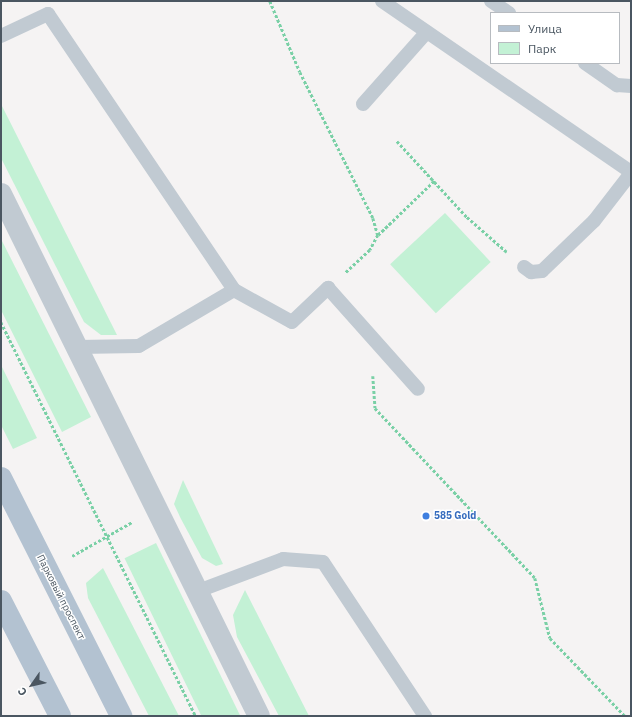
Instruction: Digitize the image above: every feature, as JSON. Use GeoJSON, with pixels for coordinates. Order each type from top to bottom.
{"type":"FeatureCollection","features":[{"type":"Feature","properties":{"kind":"main road","name":"Парковый проспект"},"geometry":{"type":"LineString","coordinates":[[1,478],[121,716]]}},
{"type":"Feature","properties":{"kind":"main road"},"geometry":{"type":"LineString","coordinates":[[1,601],[60,716]]}},
{"type":"Feature","properties":{"kind":"street"},"geometry":{"type":"LineString","coordinates":[[1,194],[78,347],[259,716]]}},
{"type":"Feature","properties":{"kind":"lane"},"geometry":{"type":"LineString","coordinates":[[382,1],[631,172],[594,221],[542,271],[531,272],[524,266]]}},
{"type":"Feature","properties":{"kind":"lane"},"geometry":{"type":"LineString","coordinates":[[491,1],[508,12]]}},
{"type":"Feature","properties":{"kind":"lane"},"geometry":{"type":"LineString","coordinates":[[1,36],[48,14],[234,290],[292,322],[328,288],[418,389]]}},
{"type":"Feature","properties":{"kind":"lane"},"geometry":{"type":"LineString","coordinates":[[363,104],[427,32]]}},
{"type":"Feature","properties":{"kind":"lane"},"geometry":{"type":"LineString","coordinates":[[586,64],[617,85],[631,86]]}},
{"type":"Feature","properties":{"kind":"lane"},"geometry":{"type":"LineString","coordinates":[[78,347],[139,346],[234,290]]}},
{"type":"Feature","properties":{"kind":"lane"},"geometry":{"type":"LineString","coordinates":[[198,592],[283,558],[322,562],[426,716]]}},
{"type":"Feature","properties":{"kind":"path"},"geometry":{"type":"LineString","coordinates":[[270,1],[378,235]]}},
{"type":"Feature","properties":{"kind":"path"},"geometry":{"type":"LineString","coordinates":[[397,141],[467,217],[524,266]]}},
{"type":"Feature","properties":{"kind":"path"},"geometry":{"type":"LineString","coordinates":[[328,288],[370,250],[378,235],[434,182]]}},
{"type":"Feature","properties":{"kind":"path"},"geometry":{"type":"LineString","coordinates":[[1,322],[109,535],[196,716]]}},
{"type":"Feature","properties":{"kind":"path"},"geometry":{"type":"LineString","coordinates":[[369,334],[375,408],[535,578],[550,638],[625,716]]}},
{"type":"Feature","properties":{"kind":"path"},"geometry":{"type":"LineString","coordinates":[[48,569],[158,509]]}},
{"type":"Feature","properties":{"kind":"green space"},"geometry":{"type":"Polygon","coordinates":[[[1,104],[117,335],[101,335],[84,322],[1,158],[1,104]]]}},
{"type":"Feature","properties":{"kind":"green space"},"geometry":{"type":"Polygon","coordinates":[[[445,213],[491,262],[436,313],[390,264],[445,213]]]}},
{"type":"Feature","properties":{"kind":"green space"},"geometry":{"type":"Polygon","coordinates":[[[1,239],[91,417],[62,432],[1,310],[1,239]]]}},
{"type":"Feature","properties":{"kind":"green space"},"geometry":{"type":"Polygon","coordinates":[[[1,365],[37,438],[13,449],[1,425],[1,365]]]}},
{"type":"Feature","properties":{"kind":"green space"},"geometry":{"type":"Polygon","coordinates":[[[183,480],[223,564],[216,566],[202,558],[181,519],[174,504],[183,480]]]}},
{"type":"Feature","properties":{"kind":"green space"},"geometry":{"type":"Polygon","coordinates":[[[156,543],[240,716],[201,716],[125,558],[156,543]]]}},
{"type":"Feature","properties":{"kind":"green space"},"geometry":{"type":"Polygon","coordinates":[[[103,568],[179,716],[149,716],[88,598],[86,583],[103,568]]]}},
{"type":"Feature","properties":{"kind":"green space"},"geometry":{"type":"Polygon","coordinates":[[[245,590],[309,716],[279,716],[237,637],[233,615],[245,590]]]}},
{"type":"Feature","properties":{"kind":"place","name":"585 Gold"},"geometry":{"type":"Point","coordinates":[426,516]}}]}
